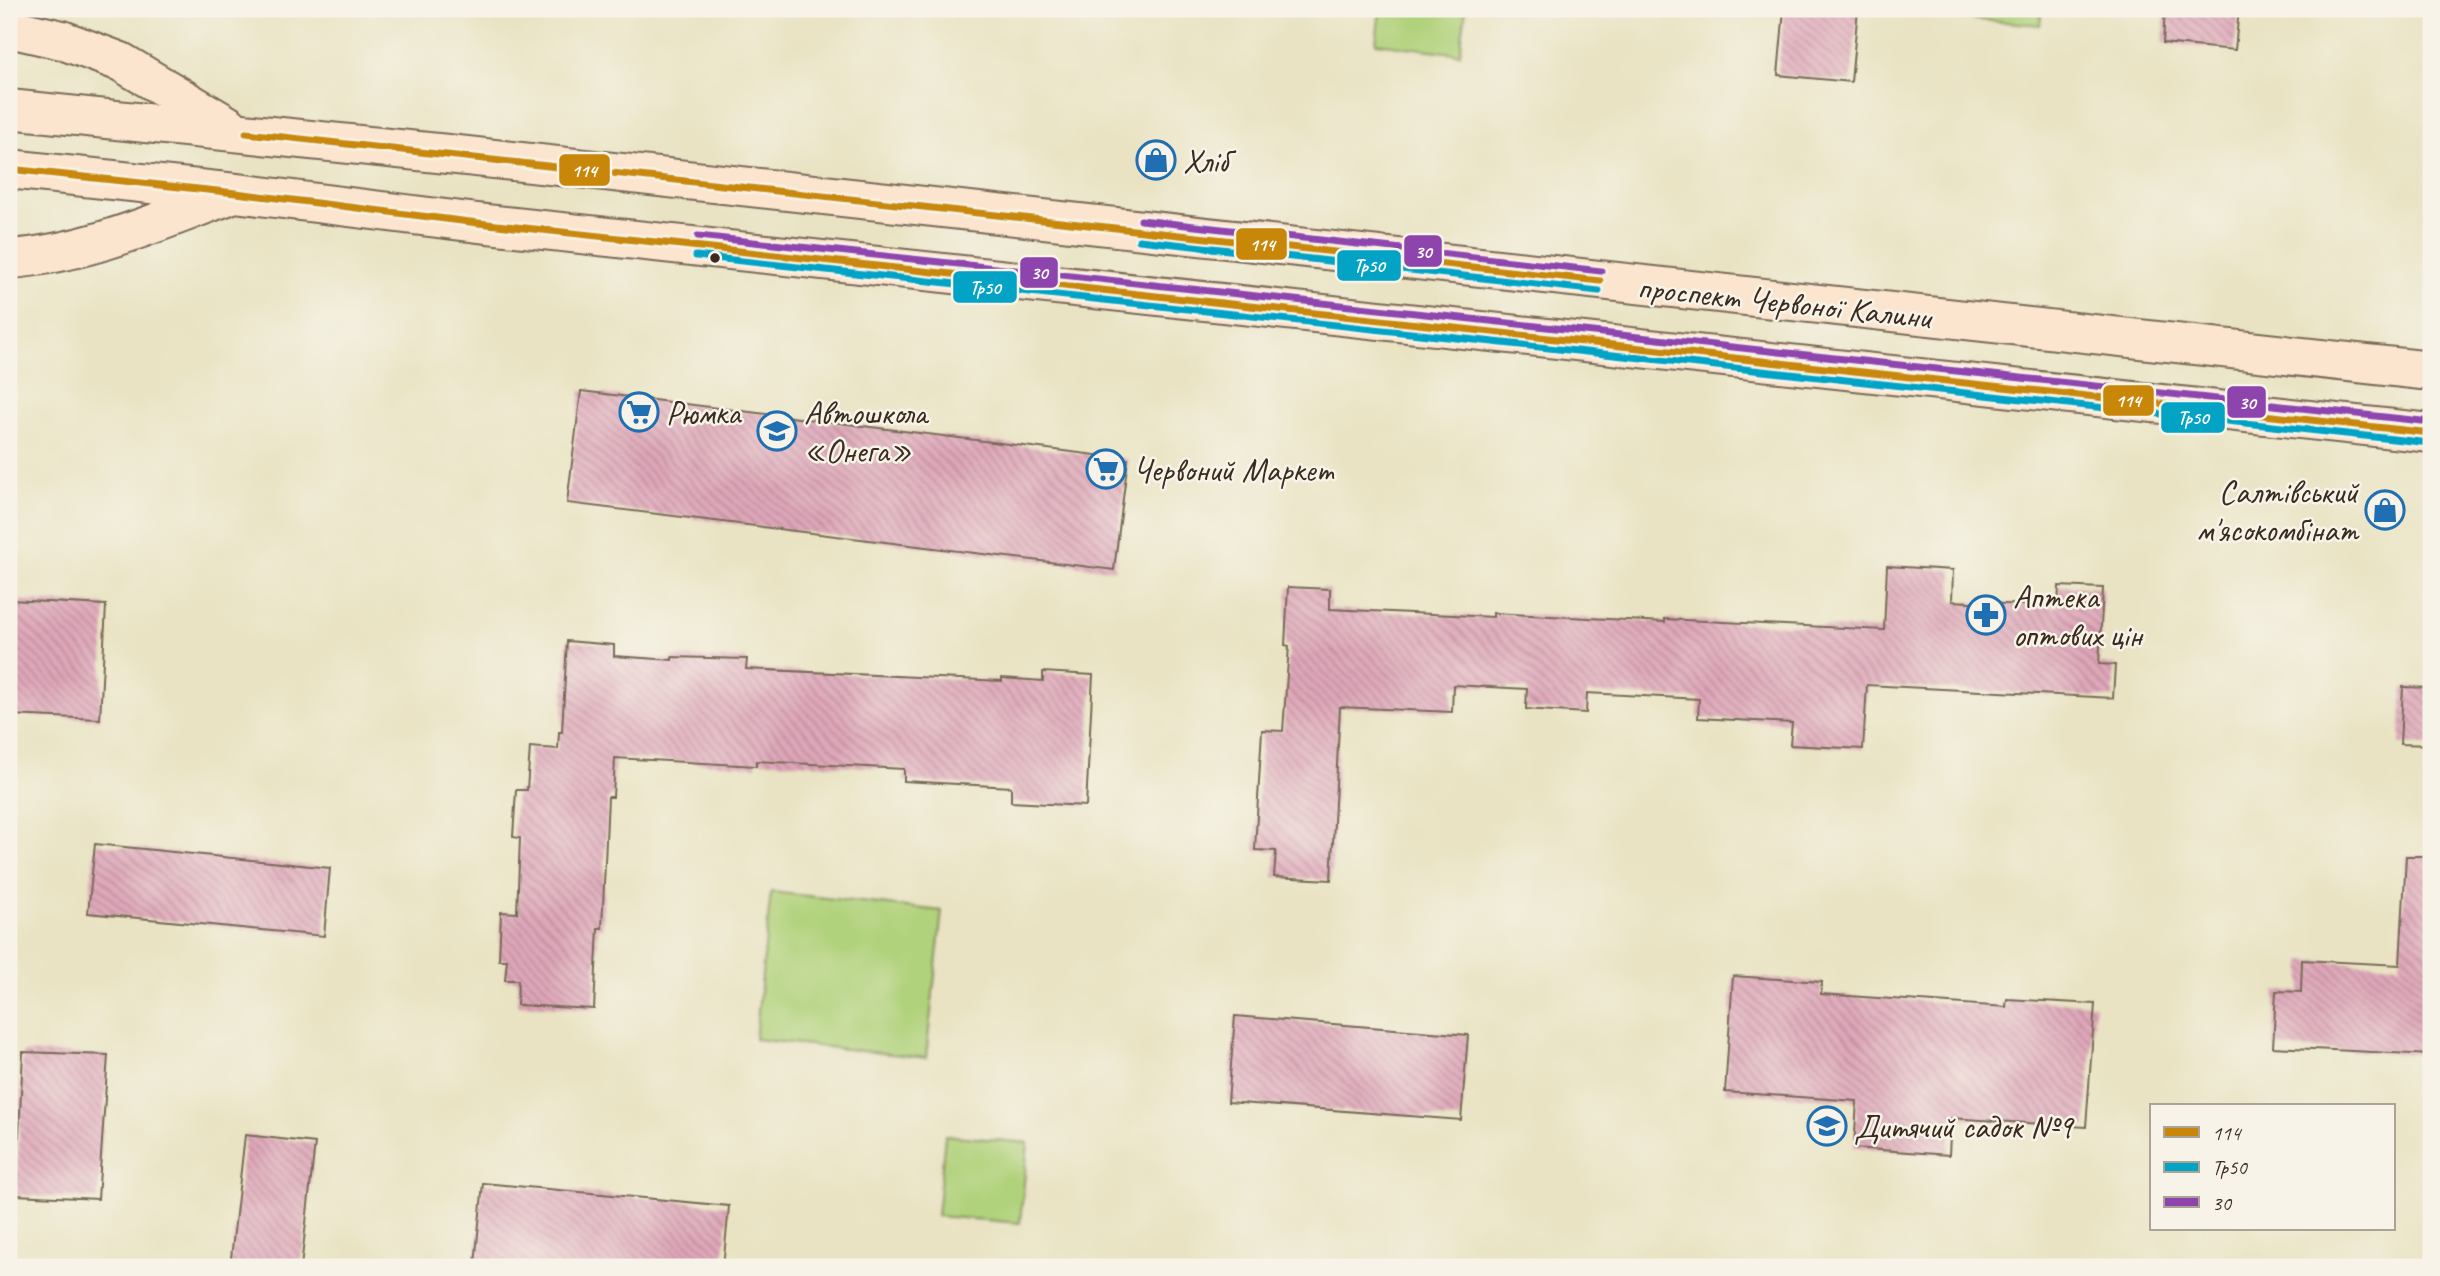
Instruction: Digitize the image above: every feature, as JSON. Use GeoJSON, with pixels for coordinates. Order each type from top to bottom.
{"type":"FeatureCollection","features":[{"type":"Feature","properties":{"kind":"main road"},"geometry":{"type":"LineString","coordinates":[[9,28],[62,40],[121,62],[239,133]]}},
{"type":"Feature","properties":{"kind":"main road","name":"проспект Червоної Калини"},"geometry":{"type":"LineString","coordinates":[[9,109],[2431,370]]}},
{"type":"Feature","properties":{"kind":"main road","name":"проспект Червоної Калини"},"geometry":{"type":"LineString","coordinates":[[9,169],[236,193],[478,223],[2431,433]]}},
{"type":"Feature","properties":{"kind":"main road"},"geometry":{"type":"LineString","coordinates":[[9,259],[109,240],[236,193]]}},
{"type":"Feature","properties":{"kind":"green space"},"geometry":{"type":"Polygon","coordinates":[[[1380,9],[1466,9],[1460,54],[1376,43],[1380,9]]]}},
{"type":"Feature","properties":{"kind":"green space"},"geometry":{"type":"Polygon","coordinates":[[[1922,9],[2042,9],[2040,25],[1921,15],[1922,9]]]}},
{"type":"Feature","properties":{"kind":"green space"},"geometry":{"type":"Polygon","coordinates":[[[771,892],[942,911],[926,1058],[755,1039],[771,892]]]}},
{"type":"Feature","properties":{"kind":"green space"},"geometry":{"type":"Polygon","coordinates":[[[945,1135],[1028,1143],[1020,1223],[937,1216],[945,1135]]]}},
{"type":"Feature","properties":{"kind":"building"},"geometry":{"type":"Polygon","coordinates":[[[1784,9],[1858,9],[1851,82],[1778,75],[1784,9]]]}},
{"type":"Feature","properties":{"kind":"building"},"geometry":{"type":"Polygon","coordinates":[[[2165,9],[2239,9],[2235,50],[2163,43],[2165,9]]]}},
{"type":"Feature","properties":{"kind":"building"},"geometry":{"type":"Polygon","coordinates":[[[581,391],[1128,459],[1114,570],[567,503],[581,391]]]}},
{"type":"Feature","properties":{"kind":"building"},"geometry":{"type":"Polygon","coordinates":[[[1887,566],[1953,570],[1952,601],[2058,607],[2059,586],[2103,588],[2099,664],[2115,665],[2113,698],[1867,685],[1863,749],[1790,745],[1792,723],[1698,718],[1699,699],[1587,693],[1586,713],[1526,709],[1527,689],[1453,685],[1452,712],[1340,707],[1331,880],[1274,877],[1276,851],[1255,850],[1262,730],[1283,731],[1289,646],[1285,645],[1288,587],[1330,589],[1330,609],[1493,617],[1493,613],[1665,622],[1665,619],[1884,630],[1887,566]]]}},
{"type":"Feature","properties":{"kind":"building"},"geometry":{"type":"Polygon","coordinates":[[[9,600],[106,605],[100,719],[9,715],[9,600]]]}},
{"type":"Feature","properties":{"kind":"building"},"geometry":{"type":"Polygon","coordinates":[[[567,641],[614,645],[614,656],[672,660],[672,657],[747,659],[746,669],[1002,681],[1002,678],[1043,681],[1043,672],[1093,675],[1086,806],[1011,802],[1011,787],[904,781],[904,769],[756,761],[756,766],[615,758],[613,797],[608,797],[602,928],[598,928],[594,1009],[517,1005],[518,980],[505,980],[507,960],[499,960],[501,912],[517,913],[520,838],[513,837],[516,790],[527,790],[530,747],[558,749],[559,732],[562,732],[567,641]]]}},
{"type":"Feature","properties":{"kind":"building"},"geometry":{"type":"Polygon","coordinates":[[[2403,687],[2431,688],[2431,745],[2400,744],[2403,687]]]}},
{"type":"Feature","properties":{"kind":"building"},"geometry":{"type":"Polygon","coordinates":[[[95,844],[330,868],[324,936],[88,913],[95,844]]]}},
{"type":"Feature","properties":{"kind":"building"},"geometry":{"type":"Polygon","coordinates":[[[2406,856],[2431,856],[2431,1055],[2273,1047],[2276,991],[2301,992],[2302,960],[2400,965],[2406,856]]]}},
{"type":"Feature","properties":{"kind":"building"},"geometry":{"type":"Polygon","coordinates":[[[1733,976],[1822,982],[1821,994],[2006,1007],[2007,999],[2095,1004],[2086,1127],[1951,1118],[1949,1155],[1854,1148],[1857,1101],[1725,1092],[1733,976]]]}},
{"type":"Feature","properties":{"kind":"building"},"geometry":{"type":"Polygon","coordinates":[[[1235,1016],[1468,1035],[1461,1120],[1228,1102],[1235,1016]]]}},
{"type":"Feature","properties":{"kind":"building"},"geometry":{"type":"Polygon","coordinates":[[[23,1052],[108,1055],[98,1199],[16,1195],[23,1052]]]}},
{"type":"Feature","properties":{"kind":"building"},"geometry":{"type":"Polygon","coordinates":[[[245,1135],[315,1143],[301,1267],[230,1267],[245,1135]]]}},
{"type":"Feature","properties":{"kind":"building"},"geometry":{"type":"Polygon","coordinates":[[[483,1183],[729,1206],[723,1267],[513,1267],[475,1264],[483,1183]]]}},
{"type":"Feature","properties":{"kind":"transit line","name":"114"},"geometry":{"type":"LineString","coordinates":[[246,133],[1600,281]]}},
{"type":"Feature","properties":{"kind":"transit line","name":"114"},"geometry":{"type":"LineString","coordinates":[[9,169],[236,193],[478,223],[2431,433]]}},
{"type":"Feature","properties":{"kind":"transit line","name":"30"},"geometry":{"type":"LineString","coordinates":[[1141,220],[1601,271]]}},
{"type":"Feature","properties":{"kind":"transit line","name":"30"},"geometry":{"type":"LineString","coordinates":[[698,236],[2431,422]]}},
{"type":"Feature","properties":{"kind":"transit line","name":"Тр50"},"geometry":{"type":"LineString","coordinates":[[1139,240],[1599,291]]}},
{"type":"Feature","properties":{"kind":"transit line","name":"Тр50"},"geometry":{"type":"LineString","coordinates":[[696,256],[2430,443]]}},
{"type":"Feature","properties":{"kind":"place","name":"Хліб"},"geometry":{"type":"Point","coordinates":[1156,160]}},
{"type":"Feature","properties":{"kind":"place","name":"Рюмка"},"geometry":{"type":"Point","coordinates":[639,412]}},
{"type":"Feature","properties":{"kind":"place","name":"Автошкола «Онега»"},"geometry":{"type":"Point","coordinates":[777,431]}},
{"type":"Feature","properties":{"kind":"place","name":"Червоний Маркет"},"geometry":{"type":"Point","coordinates":[1106,469]}},
{"type":"Feature","properties":{"kind":"place","name":"Салтівський м'ясокомбінат"},"geometry":{"type":"Point","coordinates":[2385,510]}},
{"type":"Feature","properties":{"kind":"place","name":"Аптека оптових цін"},"geometry":{"type":"Point","coordinates":[1986,615]}},
{"type":"Feature","properties":{"kind":"place","name":"Дитячий садок №9"},"geometry":{"type":"Point","coordinates":[1827,1126]}}]}
